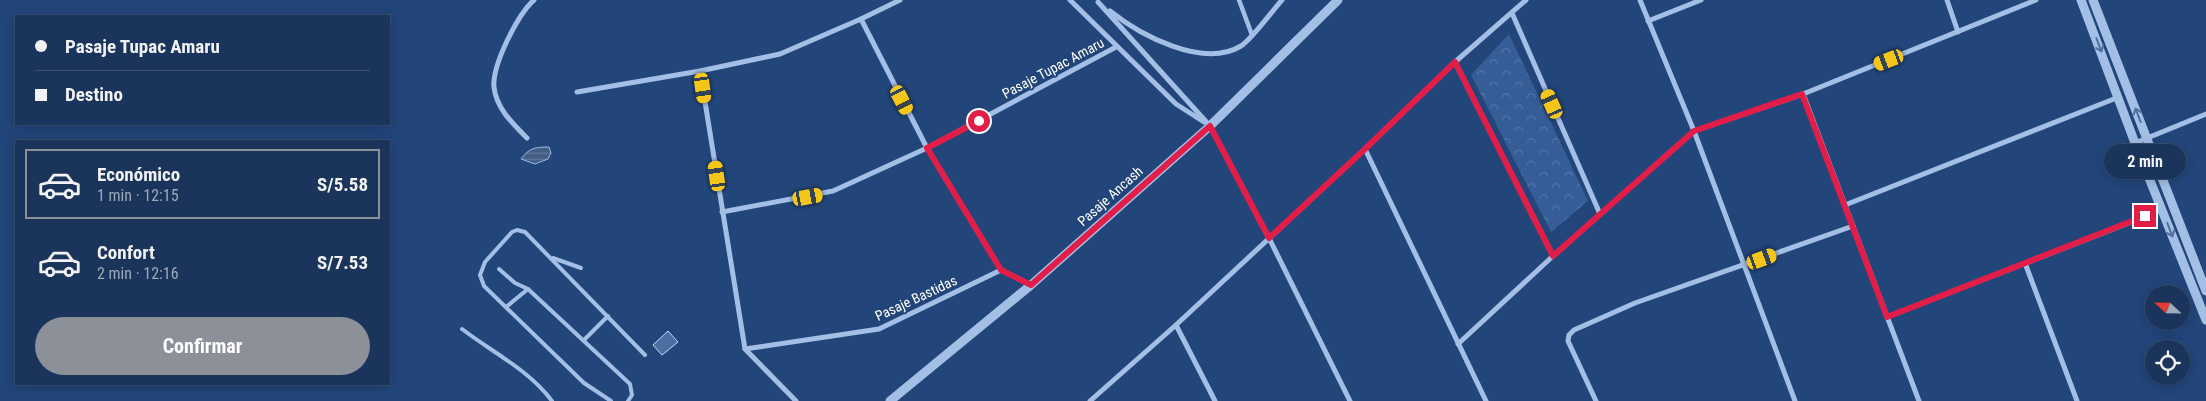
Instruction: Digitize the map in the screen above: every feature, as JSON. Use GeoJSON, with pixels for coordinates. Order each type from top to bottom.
{"type":"FeatureCollection","features":[{"type":"Feature","properties":{"kind":"street"},"geometry":{"type":"LineString","coordinates":[[527,138],[510,120],[500,105],[494,86],[499,62],[510,34],[527,6],[534,0]]}},
{"type":"Feature","properties":{"kind":"street"},"geometry":{"type":"LineString","coordinates":[[577,92],[700,71],[780,54],[900,0]]}},
{"type":"Feature","properties":{"kind":"street"},"geometry":{"type":"LineString","coordinates":[[1070,0],[1116,47],[1184,111],[1210,126]]}},
{"type":"Feature","properties":{"kind":"street"},"geometry":{"type":"LineString","coordinates":[[1239,0],[1252,34]]}},
{"type":"Feature","properties":{"kind":"street"},"geometry":{"type":"LineString","coordinates":[[1097,1],[1128,26],[1153,39],[1202,54],[1222,54],[1242,46],[1282,0]]}},
{"type":"Feature","properties":{"kind":"street","name":"Pasaje Ancash"},"geometry":{"type":"LineString","coordinates":[[890,401],[1031,285],[1210,126],[1338,0]]}},
{"type":"Feature","properties":{"kind":"street"},"geometry":{"type":"LineString","coordinates":[[1090,401],[1176,325],[1365,149],[1455,62],[1526,0]]}},
{"type":"Feature","properties":{"kind":"street"},"geometry":{"type":"LineString","coordinates":[[1640,0],[1694,131],[1794,401]]}},
{"type":"Feature","properties":{"kind":"street"},"geometry":{"type":"LineString","coordinates":[[1648,21],[1701,0]]}},
{"type":"Feature","properties":{"kind":"street"},"geometry":{"type":"LineString","coordinates":[[1947,0],[1958,32]]}},
{"type":"Feature","properties":{"kind":"street"},"geometry":{"type":"LineString","coordinates":[[1458,344],[1553,256],[1694,131],[1802,94],[2036,0]]}},
{"type":"Feature","properties":{"kind":"street"},"geometry":{"type":"LineString","coordinates":[[2081,0],[2135,143],[2206,320]]}},
{"type":"Feature","properties":{"kind":"street"},"geometry":{"type":"LineString","coordinates":[[2093,0],[2206,291]]}},
{"type":"Feature","properties":{"kind":"street"},"geometry":{"type":"LineString","coordinates":[[1097,1],[1210,126],[1269,238],[1350,401]]}},
{"type":"Feature","properties":{"kind":"street"},"geometry":{"type":"LineString","coordinates":[[1512,13],[1600,214]]}},
{"type":"Feature","properties":{"kind":"street"},"geometry":{"type":"LineString","coordinates":[[861,19],[927,148],[1001,270],[1031,285]]}},
{"type":"Feature","properties":{"kind":"street","name":"Pasaje Tupac Amaru"},"geometry":{"type":"LineString","coordinates":[[722,212],[824,194],[927,148],[1116,47]]}},
{"type":"Feature","properties":{"kind":"street"},"geometry":{"type":"LineString","coordinates":[[1455,62],[1553,256]]}},
{"type":"Feature","properties":{"kind":"street"},"geometry":{"type":"LineString","coordinates":[[700,71],[745,349],[796,401]]}},
{"type":"Feature","properties":{"kind":"street"},"geometry":{"type":"LineString","coordinates":[[1802,94],[1919,401]]}},
{"type":"Feature","properties":{"kind":"street"},"geometry":{"type":"LineString","coordinates":[[1845,205],[2119,97]]}},
{"type":"Feature","properties":{"kind":"street"},"geometry":{"type":"LineString","coordinates":[[2135,143],[2206,114]]}},
{"type":"Feature","properties":{"kind":"street"},"geometry":{"type":"LineString","coordinates":[[1365,149],[1486,401]]}},
{"type":"Feature","properties":{"kind":"street"},"geometry":{"type":"LineString","coordinates":[[1887,317],[2163,210]]}},
{"type":"Feature","properties":{"kind":"street"},"geometry":{"type":"LineString","coordinates":[[1596,401],[1568,341],[1569,334],[1574,330],[1635,303],[1853,226]]}},
{"type":"Feature","properties":{"kind":"street"},"geometry":{"type":"LineString","coordinates":[[2025,263],[2078,401]]}},
{"type":"Feature","properties":{"kind":"street","name":"Pasaje Bastidas"},"geometry":{"type":"LineString","coordinates":[[745,349],[878,329],[1001,270]]}},
{"type":"Feature","properties":{"kind":"street"},"geometry":{"type":"LineString","coordinates":[[1176,325],[1215,401]]}},
{"type":"Feature","properties":{"kind":"lane"},"geometry":{"type":"LineString","coordinates":[[611,401],[584,383],[484,286],[480,275],[485,262],[512,232],[517,230],[525,232],[645,355]]}},
{"type":"Feature","properties":{"kind":"lane"},"geometry":{"type":"LineString","coordinates":[[551,257],[581,268]]}},
{"type":"Feature","properties":{"kind":"lane"},"geometry":{"type":"LineString","coordinates":[[499,269],[515,283],[528,289],[630,384],[632,395],[628,401]]}},
{"type":"Feature","properties":{"kind":"lane"},"geometry":{"type":"LineString","coordinates":[[506,307],[528,289]]}},
{"type":"Feature","properties":{"kind":"lane"},"geometry":{"type":"LineString","coordinates":[[584,340],[608,316]]}},
{"type":"Feature","properties":{"kind":"lane"},"geometry":{"type":"LineString","coordinates":[[462,329],[511,362],[552,401]]}},
{"type":"Feature","properties":{"kind":"green space"},"geometry":{"type":"Polygon","coordinates":[[[1509,34],[1588,201],[1551,232],[1471,75],[1509,34]]]}},
{"type":"Feature","properties":{"kind":"shaded area"},"geometry":{"type":"Polygon","coordinates":[[[549,147],[551,153],[548,159],[535,164],[521,159],[527,152],[533,149],[549,147]]]}},
{"type":"Feature","properties":{"kind":"building"},"geometry":{"type":"Polygon","coordinates":[[[668,331],[678,342],[662,355],[653,345],[668,331]]]}},
{"type":"Feature","properties":{"kind":"route"},"geometry":{"type":"LineString","coordinates":[[979,121],[927,148],[1001,270],[1031,285],[1210,126],[1269,238],[1455,62],[1553,256],[1694,131],[1802,94],[1887,317],[2145,216]]}}]}
